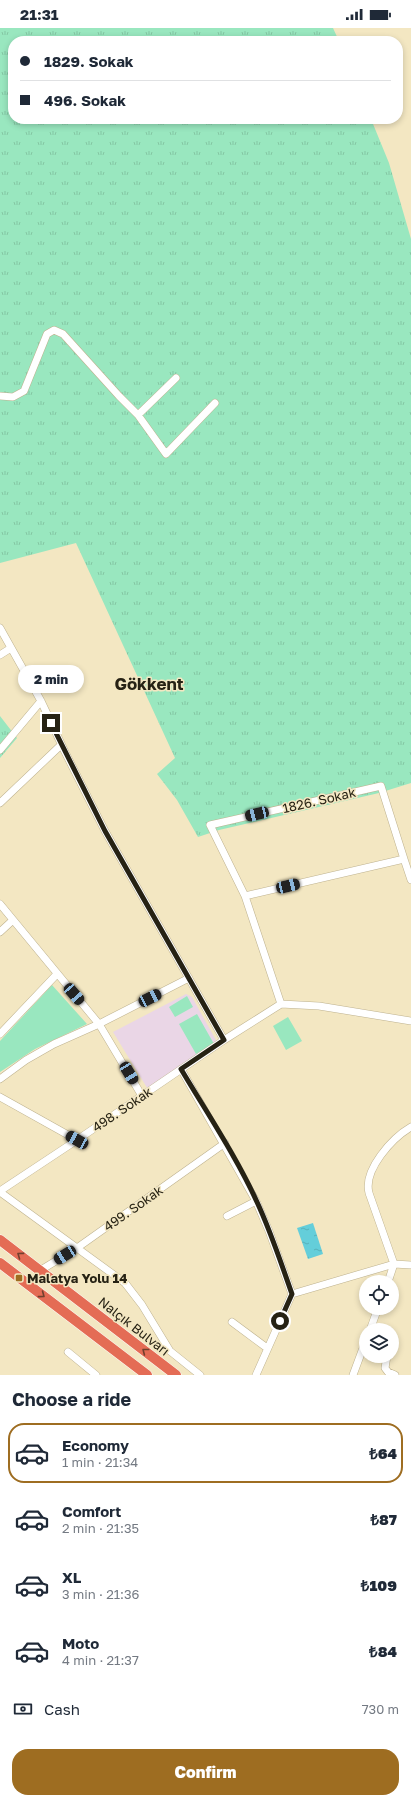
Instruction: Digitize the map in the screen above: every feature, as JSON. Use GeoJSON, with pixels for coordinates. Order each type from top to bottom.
{"type":"FeatureCollection","features":[{"type":"Feature","properties":{"kind":"highway","name":"Nalçık Bulvarı"},"geometry":{"type":"LineString","coordinates":[[0,1240],[176,1375]]}},
{"type":"Feature","properties":{"kind":"highway"},"geometry":{"type":"LineString","coordinates":[[0,1263],[147,1375]]}},
{"type":"Feature","properties":{"kind":"street"},"geometry":{"type":"LineString","coordinates":[[0,396],[13,397],[24,390],[47,334],[57,330],[63,334],[138,415],[166,454],[215,403]]}},
{"type":"Feature","properties":{"kind":"street"},"geometry":{"type":"LineString","coordinates":[[138,415],[176,378]]}},
{"type":"Feature","properties":{"kind":"street"},"geometry":{"type":"LineString","coordinates":[[0,628],[41,701],[61,746],[105,831],[224,1040]]}},
{"type":"Feature","properties":{"kind":"street"},"geometry":{"type":"LineString","coordinates":[[0,655],[11,648]]}},
{"type":"Feature","properties":{"kind":"street"},"geometry":{"type":"LineString","coordinates":[[0,750],[41,701]]}},
{"type":"Feature","properties":{"kind":"street"},"geometry":{"type":"LineString","coordinates":[[0,803],[61,746]]}},
{"type":"Feature","properties":{"kind":"street","name":"1826. Sokak"},"geometry":{"type":"LineString","coordinates":[[245,896],[210,825],[381,786],[404,859]]}},
{"type":"Feature","properties":{"kind":"street"},"geometry":{"type":"LineString","coordinates":[[411,880],[404,859],[245,896],[281,1004],[319,1006],[411,1021]]}},
{"type":"Feature","properties":{"kind":"street"},"geometry":{"type":"LineString","coordinates":[[0,904],[99,1024],[142,1096]]}},
{"type":"Feature","properties":{"kind":"street"},"geometry":{"type":"LineString","coordinates":[[0,932],[13,920]]}},
{"type":"Feature","properties":{"kind":"street"},"geometry":{"type":"LineString","coordinates":[[0,1034],[57,974]]}},
{"type":"Feature","properties":{"kind":"street"},"geometry":{"type":"LineString","coordinates":[[0,1079],[50,1046],[99,1024],[188,978]]}},
{"type":"Feature","properties":{"kind":"street","name":"498. Sokak"},"geometry":{"type":"LineString","coordinates":[[0,1191],[224,1040],[281,1004]]}},
{"type":"Feature","properties":{"kind":"street"},"geometry":{"type":"LineString","coordinates":[[181,1069],[225,1143],[256,1200],[270,1231],[292,1294],[256,1374]]}},
{"type":"Feature","properties":{"kind":"street"},"geometry":{"type":"LineString","coordinates":[[0,1097],[77,1140]]}},
{"type":"Feature","properties":{"kind":"street"},"geometry":{"type":"LineString","coordinates":[[390,1275],[394,1264],[369,1193],[368,1181],[371,1170],[390,1145],[400,1134],[411,1127]]}},
{"type":"Feature","properties":{"kind":"street","name":"499. Sokak"},"geometry":{"type":"LineString","coordinates":[[41,1270],[77,1248],[225,1143]]}},
{"type":"Feature","properties":{"kind":"street"},"geometry":{"type":"LineString","coordinates":[[0,1191],[125,1283],[142,1305],[170,1351],[200,1375]]}},
{"type":"Feature","properties":{"kind":"street"},"geometry":{"type":"LineString","coordinates":[[227,1216],[256,1200]]}},
{"type":"Feature","properties":{"kind":"street"},"geometry":{"type":"LineString","coordinates":[[292,1294],[394,1264],[411,1265]]}},
{"type":"Feature","properties":{"kind":"street"},"geometry":{"type":"LineString","coordinates":[[232,1322],[267,1348]]}},
{"type":"Feature","properties":{"kind":"street"},"geometry":{"type":"LineString","coordinates":[[68,1352],[96,1375]]}},
{"type":"Feature","properties":{"kind":"street"},"geometry":{"type":"LineString","coordinates":[[353,1375],[359,1359]]}},
{"type":"Feature","properties":{"kind":"street"},"geometry":{"type":"LineString","coordinates":[[386,1363],[385,1368],[388,1372],[396,1375]]}},
{"type":"Feature","properties":{"kind":"shaded area"},"geometry":{"type":"Polygon","coordinates":[[[186,994],[192,997],[217,1042],[149,1091],[113,1032],[186,994]]]}},
{"type":"Feature","properties":{"kind":"green space"},"geometry":{"type":"Polygon","coordinates":[[[0,28],[333,28],[337,36],[8,36],[8,124],[373,124],[389,163],[411,239],[411,783],[379,793],[219,830],[198,837],[177,800],[157,774],[175,758],[76,543],[0,563],[0,28]]]}},
{"type":"Feature","properties":{"kind":"green space"},"geometry":{"type":"Polygon","coordinates":[[[0,716],[17,738],[0,758],[0,716]]]}},
{"type":"Feature","properties":{"kind":"green space"},"geometry":{"type":"Polygon","coordinates":[[[52,985],[87,1024],[35,1049],[0,1072],[0,1041],[52,985]]]}},
{"type":"Feature","properties":{"kind":"green space"},"geometry":{"type":"Polygon","coordinates":[[[187,996],[193,1007],[175,1017],[169,1007],[187,996]]]}},
{"type":"Feature","properties":{"kind":"green space"},"geometry":{"type":"Polygon","coordinates":[[[197,1014],[214,1044],[196,1054],[179,1024],[197,1014]]]}},
{"type":"Feature","properties":{"kind":"green space"},"geometry":{"type":"Polygon","coordinates":[[[288,1017],[302,1041],[286,1050],[273,1026],[288,1017]]]}},
{"type":"Feature","properties":{"kind":"water"},"geometry":{"type":"Polygon","coordinates":[[[313,1223],[323,1254],[308,1259],[297,1228],[313,1223]]]}},
{"type":"Feature","properties":{"kind":"place","name":"Malatya Yolu 14"},"geometry":{"type":"Point","coordinates":[19,1278]}},
{"type":"Feature","properties":{"kind":"district","name":"Gökkent"},"geometry":{"type":"Point","coordinates":[149,683]}},
{"type":"Feature","properties":{"kind":"route"},"geometry":{"type":"LineString","coordinates":[[51,723],[81,786],[105,831],[224,1040],[181,1069],[225,1143],[256,1200],[270,1231],[292,1294],[280,1321]]}}]}
